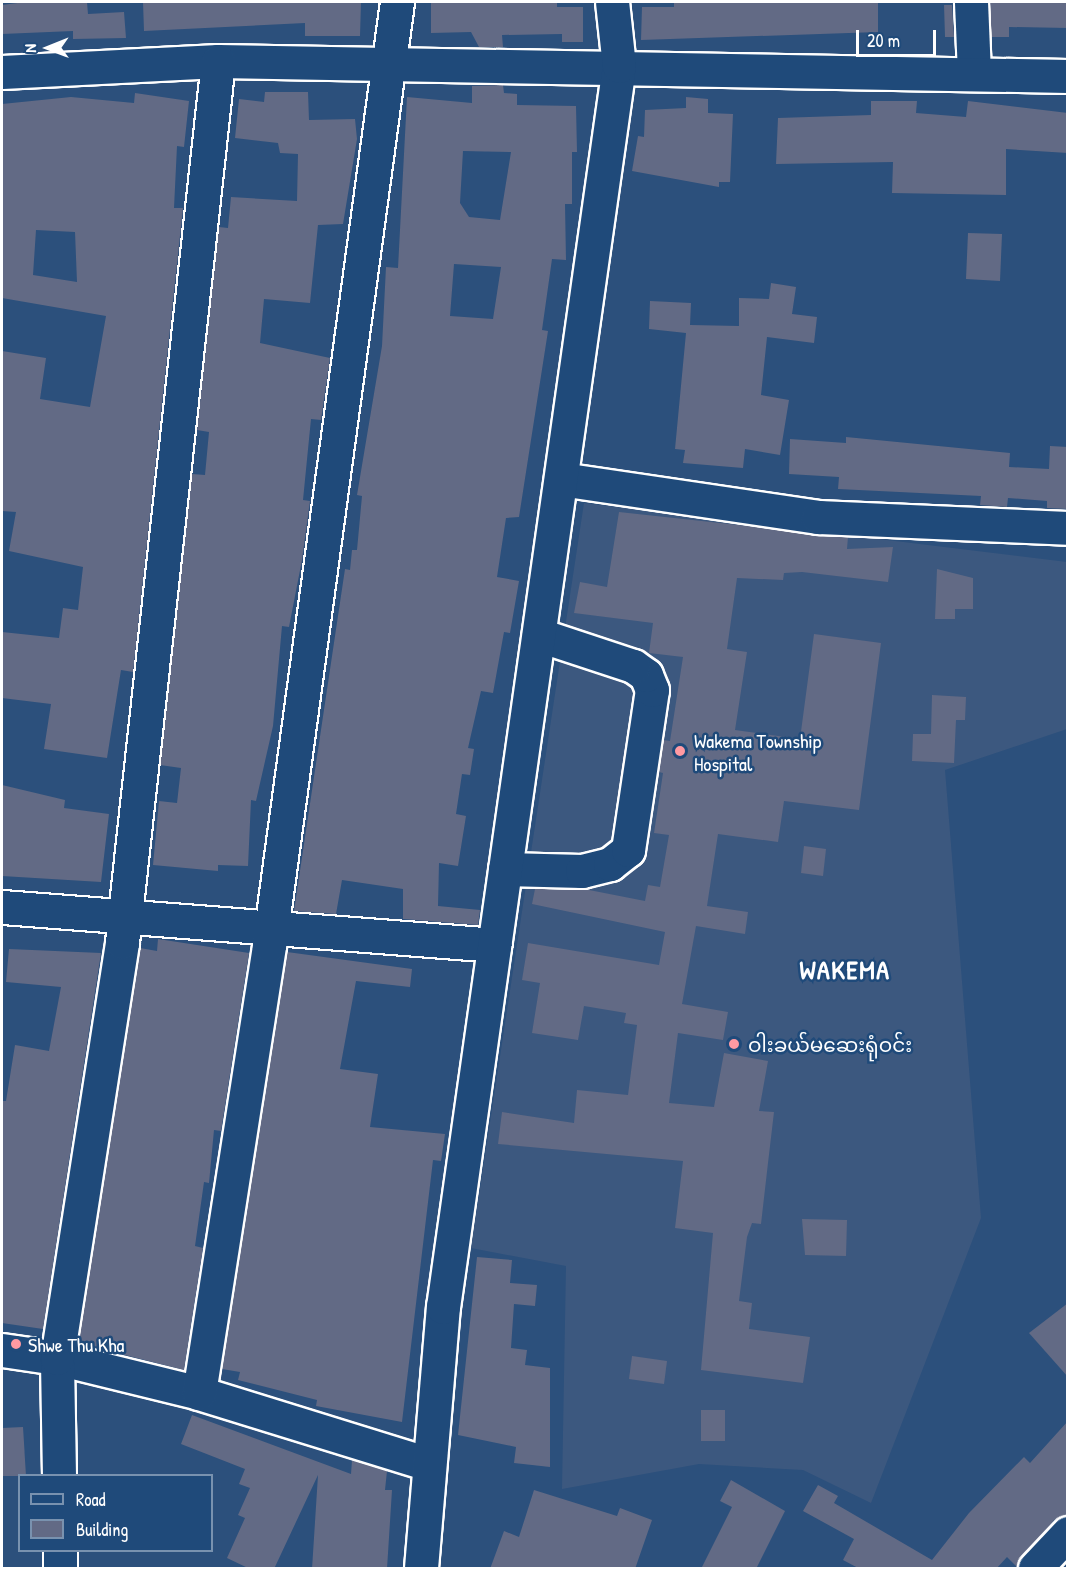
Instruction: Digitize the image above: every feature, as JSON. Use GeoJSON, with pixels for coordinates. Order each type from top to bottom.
{"type":"FeatureCollection","features":[{"type":"Feature","properties":{"kind":"street"},"geometry":{"type":"LineString","coordinates":[[199,1393],[272,925],[393,63],[397,2]]}},
{"type":"Feature","properties":{"kind":"street"},"geometry":{"type":"LineString","coordinates":[[421,1569],[428,1464],[443,1307],[619,66],[612,2]]}},
{"type":"Feature","properties":{"kind":"street"},"geometry":{"type":"LineString","coordinates":[[971,2],[974,74]]}},
{"type":"Feature","properties":{"kind":"street"},"geometry":{"type":"LineString","coordinates":[[58,1474],[57,1358],[125,915],[218,61]]}},
{"type":"Feature","properties":{"kind":"street"},"geometry":{"type":"LineString","coordinates":[[2,72],[218,61],[619,66],[1068,76]]}},
{"type":"Feature","properties":{"kind":"street"},"geometry":{"type":"LineString","coordinates":[[561,479],[818,517],[1068,528]]}},
{"type":"Feature","properties":{"kind":"street"},"geometry":{"type":"LineString","coordinates":[[505,869],[582,871],[610,864],[628,850],[652,690],[646,675],[633,666],[539,635]]}},
{"type":"Feature","properties":{"kind":"street"},"geometry":{"type":"LineString","coordinates":[[2,907],[272,925],[495,945]]}},
{"type":"Feature","properties":{"kind":"street"},"geometry":{"type":"LineString","coordinates":[[2,1350],[57,1358],[199,1393],[428,1464]]}},
{"type":"Feature","properties":{"kind":"street"},"geometry":{"type":"LineString","coordinates":[[1035,1569],[1068,1533]]}},
{"type":"Feature","properties":{"kind":"street"},"geometry":{"type":"LineString","coordinates":[[60,1552],[60,1569]]}},
{"type":"Feature","properties":{"kind":"shaded area","name":"ဝါးခယ်မဆေးရုံဝင်း"},"geometry":{"type":"Polygon","coordinates":[[[584,503],[1067,562],[1067,729],[945,770],[981,1218],[871,1503],[803,1470],[699,1464],[562,1489],[566,1266],[471,1248],[584,503]]]}},
{"type":"Feature","properties":{"kind":"building"},"geometry":{"type":"Polygon","coordinates":[[[25,2],[87,2],[88,14],[124,12],[126,38],[73,39],[73,31],[2,34],[2,5],[25,2]]]}},
{"type":"Feature","properties":{"kind":"building"},"geometry":{"type":"Polygon","coordinates":[[[143,2],[361,2],[360,36],[305,36],[305,23],[144,31],[143,2]]]}},
{"type":"Feature","properties":{"kind":"building"},"geometry":{"type":"Polygon","coordinates":[[[431,2],[557,2],[557,7],[583,7],[583,42],[562,42],[562,34],[502,35],[503,47],[479,47],[471,32],[431,33],[431,2]]]}},
{"type":"Feature","properties":{"kind":"building"},"geometry":{"type":"Polygon","coordinates":[[[674,2],[878,2],[878,32],[641,40],[642,7],[674,7],[674,2]]]}},
{"type":"Feature","properties":{"kind":"building"},"geometry":{"type":"Polygon","coordinates":[[[990,2],[1068,2],[1068,28],[1009,27],[1009,37],[991,37],[990,2]]]}},
{"type":"Feature","properties":{"kind":"building"},"geometry":{"type":"Polygon","coordinates":[[[944,5],[952,5],[954,37],[945,37],[944,5]]]}},
{"type":"Feature","properties":{"kind":"building"},"geometry":{"type":"Polygon","coordinates":[[[503,85],[504,93],[517,94],[517,105],[576,106],[577,152],[572,152],[572,204],[565,204],[566,260],[552,259],[542,330],[548,331],[519,517],[506,518],[497,577],[519,581],[510,633],[504,632],[493,693],[481,691],[468,748],[474,749],[470,775],[462,774],[456,814],[466,816],[458,866],[439,863],[438,906],[480,910],[478,925],[403,919],[403,889],[342,880],[336,914],[294,911],[345,569],[350,570],[352,550],[357,550],[362,496],[357,495],[382,346],[386,267],[398,268],[407,97],[472,103],[472,86],[503,85]],[[463,151],[460,203],[469,217],[500,220],[511,152],[463,151]],[[454,264],[450,316],[493,319],[501,267],[454,264]]]}},
{"type":"Feature","properties":{"kind":"building"},"geometry":{"type":"Polygon","coordinates":[[[265,92],[308,92],[309,120],[355,119],[357,139],[343,224],[318,225],[310,303],[264,299],[260,343],[330,358],[321,420],[311,419],[303,500],[310,501],[302,560],[289,627],[282,626],[273,726],[256,801],[251,800],[248,866],[218,865],[218,871],[153,865],[159,801],[177,803],[181,768],[160,765],[192,474],[205,475],[209,432],[197,430],[219,227],[228,228],[231,197],[297,201],[298,154],[280,153],[278,143],[235,138],[239,99],[264,102],[265,92]]]}},
{"type":"Feature","properties":{"kind":"building"},"geometry":{"type":"Polygon","coordinates":[[[135,93],[189,101],[184,147],[177,146],[174,208],[183,208],[133,672],[121,670],[107,758],[44,749],[51,704],[2,698],[2,632],[59,638],[63,608],[78,610],[83,567],[9,551],[16,512],[2,511],[2,351],[46,358],[40,399],[90,407],[106,316],[2,298],[2,104],[71,97],[134,103],[135,93]],[[36,230],[33,275],[77,282],[75,232],[36,230]]]}},
{"type":"Feature","properties":{"kind":"building"},"geometry":{"type":"Polygon","coordinates":[[[686,97],[708,99],[708,113],[733,114],[730,182],[719,182],[719,187],[632,171],[638,136],[644,137],[645,110],[686,108],[686,97]]]}},
{"type":"Feature","properties":{"kind":"building"},"geometry":{"type":"Polygon","coordinates":[[[871,101],[917,101],[916,113],[966,117],[968,101],[1068,113],[1068,153],[1006,149],[1006,195],[892,193],[893,162],[776,164],[778,118],[871,115],[871,101]]]}},
{"type":"Feature","properties":{"kind":"building"},"geometry":{"type":"Polygon","coordinates":[[[968,233],[1002,234],[1000,281],[966,279],[968,233]]]}},
{"type":"Feature","properties":{"kind":"building"},"geometry":{"type":"Polygon","coordinates":[[[771,283],[796,287],[792,314],[817,317],[814,343],[767,337],[761,395],[789,400],[780,455],[745,449],[743,468],[683,463],[685,450],[675,449],[686,333],[649,329],[650,301],[691,303],[690,325],[739,326],[739,298],[769,299],[771,283]]]}},
{"type":"Feature","properties":{"kind":"building"},"geometry":{"type":"Polygon","coordinates":[[[846,437],[1010,453],[1009,467],[1049,469],[1050,446],[1068,447],[1068,509],[1047,508],[1047,501],[1008,498],[1007,507],[980,505],[981,496],[838,489],[839,477],[789,474],[790,439],[846,443],[846,437]]]}},
{"type":"Feature","properties":{"kind":"building"},"geometry":{"type":"Polygon","coordinates":[[[619,512],[848,537],[847,549],[893,547],[888,582],[802,572],[784,573],[783,580],[737,578],[727,649],[747,652],[735,730],[800,739],[814,634],[881,643],[859,810],[784,801],[778,842],[718,834],[707,906],[748,912],[745,934],[696,926],[682,1004],[728,1012],[723,1040],[678,1033],[669,1103],[714,1107],[724,1053],[768,1061],[759,1111],[774,1112],[761,1224],[752,1223],[747,1237],[739,1301],[752,1303],[749,1329],[810,1337],[803,1383],[701,1370],[713,1233],[675,1228],[683,1161],[498,1144],[502,1112],[574,1123],[577,1090],[628,1095],[637,1025],[624,1023],[626,1013],[584,1006],[578,1040],[532,1033],[540,983],[522,980],[528,943],[659,965],[665,932],[532,904],[535,889],[584,889],[645,901],[648,885],[660,887],[669,835],[654,833],[663,773],[659,772],[663,740],[670,741],[683,657],[649,653],[653,623],[574,613],[580,582],[607,587],[619,512]]]}},
{"type":"Feature","properties":{"kind":"building"},"geometry":{"type":"Polygon","coordinates":[[[937,569],[973,578],[973,609],[955,609],[955,619],[935,619],[937,569]]]}},
{"type":"Feature","properties":{"kind":"building"},"geometry":{"type":"Polygon","coordinates":[[[932,695],[966,697],[965,720],[956,720],[954,763],[912,761],[913,734],[931,734],[932,695]]]}},
{"type":"Feature","properties":{"kind":"building"},"geometry":{"type":"Polygon","coordinates":[[[2,785],[65,800],[64,808],[109,814],[101,882],[2,876],[2,785]]]}},
{"type":"Feature","properties":{"kind":"building"},"geometry":{"type":"Polygon","coordinates":[[[804,846],[826,849],[823,876],[801,873],[804,846]]]}},
{"type":"Feature","properties":{"kind":"building"},"geometry":{"type":"Polygon","coordinates":[[[158,939],[249,953],[221,1131],[214,1130],[209,1183],[204,1182],[195,1246],[203,1248],[184,1370],[117,1353],[118,1349],[78,1344],[140,948],[157,951],[158,939]]]}},
{"type":"Feature","properties":{"kind":"building"},"geometry":{"type":"Polygon","coordinates":[[[9,949],[101,953],[43,1329],[2,1323],[2,1101],[6,1101],[15,1045],[49,1051],[61,987],[6,982],[9,949]]]}},
{"type":"Feature","properties":{"kind":"building"},"geometry":{"type":"Polygon","coordinates":[[[287,952],[412,969],[410,987],[356,981],[340,1069],[378,1074],[370,1127],[445,1134],[441,1161],[433,1160],[402,1422],[316,1406],[317,1400],[238,1380],[240,1372],[222,1369],[287,952]]]}},
{"type":"Feature","properties":{"kind":"building"},"geometry":{"type":"Polygon","coordinates":[[[802,1219],[847,1220],[846,1256],[805,1255],[802,1219]]]}},
{"type":"Feature","properties":{"kind":"building"},"geometry":{"type":"Polygon","coordinates":[[[477,1257],[512,1260],[510,1283],[537,1285],[535,1306],[514,1304],[511,1348],[527,1350],[525,1365],[550,1368],[550,1467],[514,1463],[516,1447],[458,1435],[477,1257]]]}},
{"type":"Feature","properties":{"kind":"building"},"geometry":{"type":"Polygon","coordinates":[[[1068,1303],[1068,1377],[1029,1333],[1068,1303]]]}},
{"type":"Feature","properties":{"kind":"building"},"geometry":{"type":"Polygon","coordinates":[[[632,1356],[667,1361],[664,1384],[629,1379],[632,1356]]]}},
{"type":"Feature","properties":{"kind":"building"},"geometry":{"type":"Polygon","coordinates":[[[701,1410],[725,1410],[725,1441],[701,1441],[701,1410]]]}},
{"type":"Feature","properties":{"kind":"building"},"geometry":{"type":"Polygon","coordinates":[[[192,1415],[351,1474],[352,1460],[387,1471],[385,1490],[392,1490],[387,1569],[312,1569],[318,1475],[274,1569],[250,1569],[227,1558],[245,1518],[238,1515],[250,1488],[239,1484],[245,1469],[181,1444],[192,1415]]]}},
{"type":"Feature","properties":{"kind":"building"},"geometry":{"type":"Polygon","coordinates":[[[1068,1421],[1068,1515],[1054,1520],[1017,1567],[1007,1557],[996,1569],[860,1569],[843,1560],[854,1539],[803,1511],[818,1485],[838,1496],[834,1503],[932,1560],[969,1513],[1024,1457],[1030,1463],[1068,1421]]]}},
{"type":"Feature","properties":{"kind":"building"},"geometry":{"type":"Polygon","coordinates":[[[23,1427],[26,1474],[2,1476],[2,1428],[23,1427]]]}},
{"type":"Feature","properties":{"kind":"building"},"geometry":{"type":"Polygon","coordinates":[[[731,1480],[785,1511],[756,1569],[701,1569],[732,1507],[720,1501],[731,1480]]]}},
{"type":"Feature","properties":{"kind":"building"},"geometry":{"type":"Polygon","coordinates":[[[534,1490],[617,1516],[620,1508],[652,1520],[635,1569],[490,1569],[504,1531],[519,1537],[534,1490]]]}},
{"type":"Feature","properties":{"kind":"place","name":"Wakema Township Hospital"},"geometry":{"type":"Point","coordinates":[680,751]}},
{"type":"Feature","properties":{"kind":"place","name":"ဝါးခယ်မဆေးရုံဝင်း"},"geometry":{"type":"Point","coordinates":[734,1044]}},
{"type":"Feature","properties":{"kind":"place","name":"Shwe Thu Kha"},"geometry":{"type":"Point","coordinates":[16,1344]}},
{"type":"Feature","properties":{"kind":"district","name":"WAKEMA"},"geometry":{"type":"Point","coordinates":[845,970]}}]}
